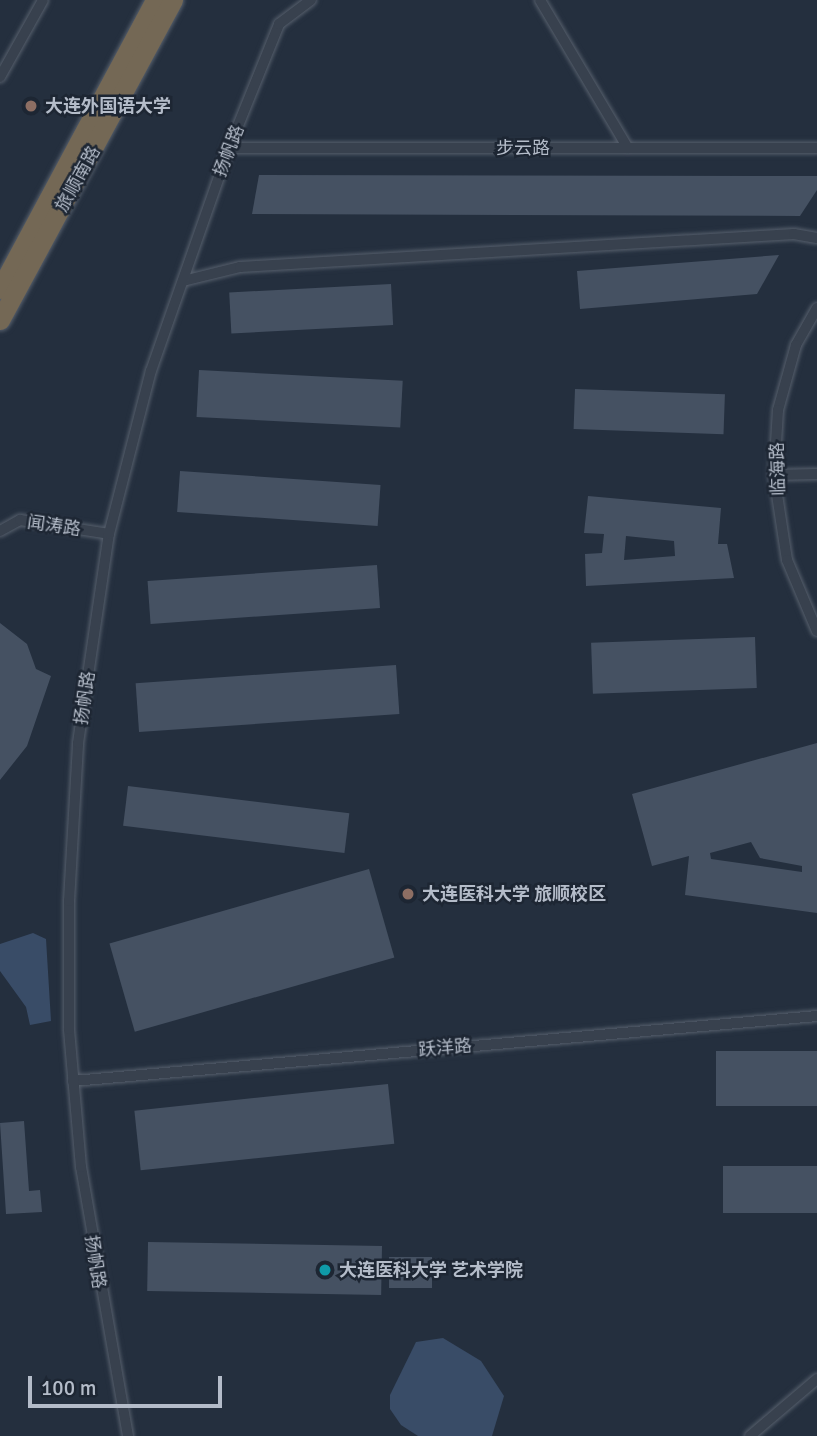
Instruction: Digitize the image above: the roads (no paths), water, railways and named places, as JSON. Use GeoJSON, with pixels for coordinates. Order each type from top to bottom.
{"type":"FeatureCollection","features":[{"type":"Feature","properties":{"kind":"highway","name":"旅顺南路"},"geometry":{"type":"LineString","coordinates":[[0,289],[155,0]]}},
{"type":"Feature","properties":{"kind":"highway","name":"旅顺南路"},"geometry":{"type":"LineString","coordinates":[[0,320],[173,0]]}},
{"type":"Feature","properties":{"kind":"street"},"geometry":{"type":"LineString","coordinates":[[0,77],[43,0]]}},
{"type":"Feature","properties":{"kind":"street","name":"扬帆路"},"geometry":{"type":"LineString","coordinates":[[128,1436],[99,1289],[73,1081],[69,901],[77,756],[109,534],[151,371],[229,148],[279,24],[311,0]]}},
{"type":"Feature","properties":{"kind":"street"},"geometry":{"type":"LineString","coordinates":[[540,0],[628,148]]}},
{"type":"Feature","properties":{"kind":"street","name":"步云路"},"geometry":{"type":"LineString","coordinates":[[229,148],[817,148]]}},
{"type":"Feature","properties":{"kind":"street"},"geometry":{"type":"LineString","coordinates":[[183,281],[240,267],[794,234],[817,238]]}},
{"type":"Feature","properties":{"kind":"street","name":"临海路"},"geometry":{"type":"LineString","coordinates":[[817,309],[796,345],[778,410],[775,475],[787,560],[817,631]]}},
{"type":"Feature","properties":{"kind":"street"},"geometry":{"type":"LineString","coordinates":[[775,475],[817,474]]}},
{"type":"Feature","properties":{"kind":"street","name":"闻涛路"},"geometry":{"type":"LineString","coordinates":[[0,531],[20,520],[109,534]]}},
{"type":"Feature","properties":{"kind":"street","name":"跃洋路"},"geometry":{"type":"LineString","coordinates":[[73,1081],[817,1016]]}},
{"type":"Feature","properties":{"kind":"street"},"geometry":{"type":"LineString","coordinates":[[750,1436],[817,1379]]}},
{"type":"Feature","properties":{"kind":"water"},"geometry":{"type":"Polygon","coordinates":[[[33,933],[46,939],[51,1021],[30,1025],[26,1007],[0,971],[0,944],[33,933]]]}},
{"type":"Feature","properties":{"kind":"water"},"geometry":{"type":"Polygon","coordinates":[[[443,1338],[481,1361],[504,1396],[492,1436],[418,1436],[401,1425],[390,1409],[390,1395],[416,1342],[443,1338]]]}},
{"type":"Feature","properties":{"kind":"place","name":"大连外国语大学"},"geometry":{"type":"Point","coordinates":[31,106]}},
{"type":"Feature","properties":{"kind":"place","name":"大连医科大学 旅顺校区"},"geometry":{"type":"Point","coordinates":[408,894]}},
{"type":"Feature","properties":{"kind":"place","name":"大连医科大学 艺术学院"},"geometry":{"type":"Point","coordinates":[325,1270]}}]}
